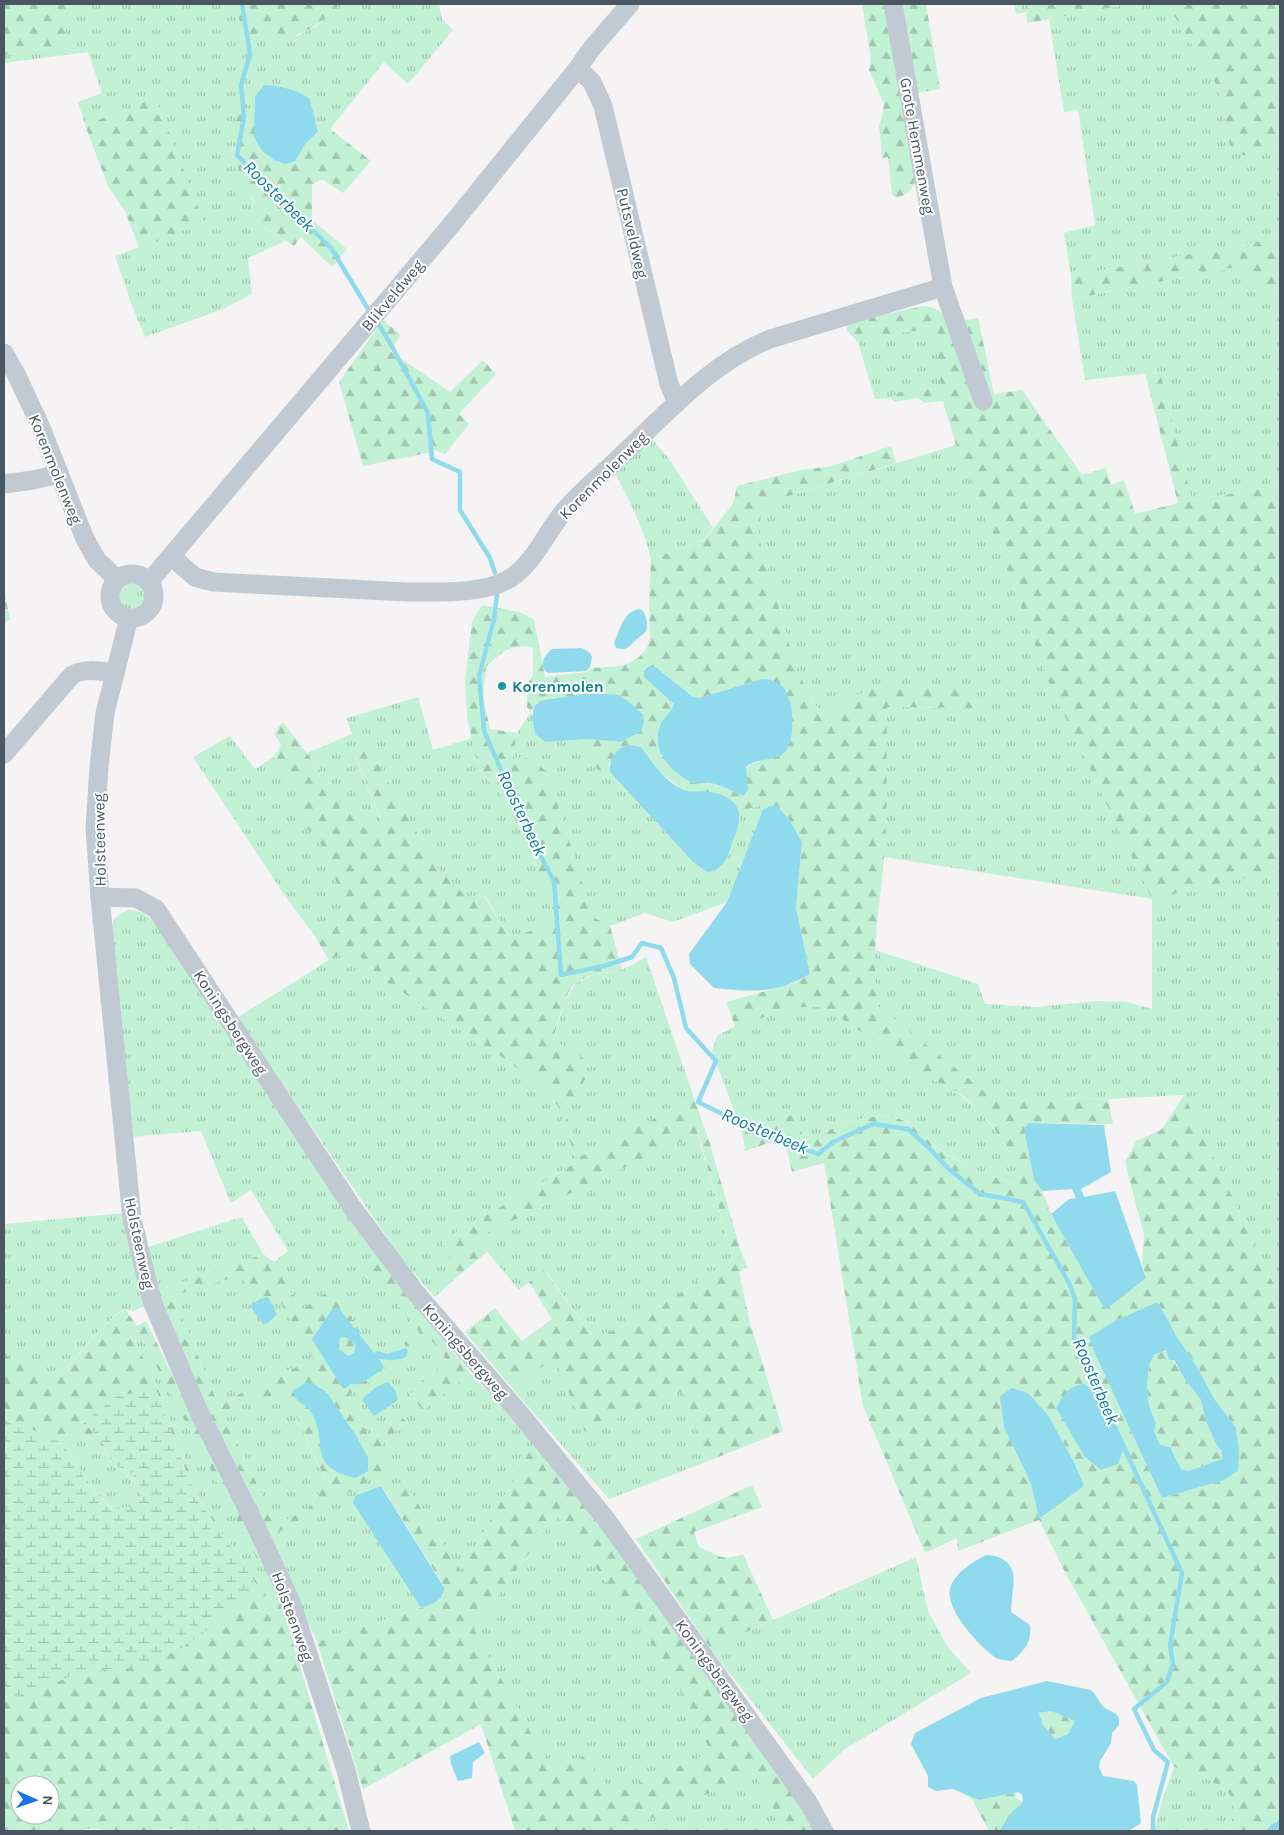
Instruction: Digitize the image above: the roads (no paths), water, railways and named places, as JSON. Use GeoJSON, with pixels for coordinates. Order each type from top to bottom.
{"type":"FeatureCollection","features":[{"type":"Feature","properties":{"kind":"street","name":"Blikveldweg"},"geometry":{"type":"LineString","coordinates":[[150,582],[452,224],[592,48],[630,4]]}},
{"type":"Feature","properties":{"kind":"street","name":"Grote Hemmenweg"},"geometry":{"type":"LineString","coordinates":[[893,4],[943,287],[983,401]]}},
{"type":"Feature","properties":{"kind":"street","name":"Putsveldweg"},"geometry":{"type":"LineString","coordinates":[[578,68],[592,82],[604,106],[669,384],[677,403]]}},
{"type":"Feature","properties":{"kind":"street","name":"Korenmolenweg"},"geometry":{"type":"LineString","coordinates":[[172,557],[195,577],[213,582],[407,592],[435,592],[491,586],[514,575],[528,562],[562,514],[706,376],[748,347],[796,330],[943,287]]}},
{"type":"Feature","properties":{"kind":"street","name":"Korenmolenweg"},"geometry":{"type":"LineString","coordinates":[[4,353],[40,424],[84,539],[97,560],[117,579]]}},
{"type":"Feature","properties":{"kind":"street"},"geometry":{"type":"LineString","coordinates":[[4,484],[59,474]]}},
{"type":"Feature","properties":{"kind":"street"},"geometry":{"type":"LineString","coordinates":[[130,574],[137,574],[150,582],[153,594],[151,608],[141,617],[128,618],[114,611],[111,604],[110,591],[117,579],[130,574]]}},
{"type":"Feature","properties":{"kind":"street","name":"Holsteenweg"},"geometry":{"type":"LineString","coordinates":[[128,618],[105,713],[95,828],[100,897],[132,1219],[152,1301],[198,1410],[254,1522],[291,1602],[346,1770],[361,1831]]}},
{"type":"Feature","properties":{"kind":"street"},"geometry":{"type":"LineString","coordinates":[[4,754],[72,675],[88,670],[114,673]]}},
{"type":"Feature","properties":{"kind":"street","name":"Koningsbergweg"},"geometry":{"type":"LineString","coordinates":[[100,897],[136,898],[156,909],[352,1207],[416,1293],[516,1409],[606,1519],[808,1802],[824,1831]]}},
{"type":"Feature","properties":{"kind":"water"},"geometry":{"type":"Polygon","coordinates":[[[264,85],[288,89],[310,99],[318,132],[306,143],[295,161],[285,164],[274,160],[262,151],[254,137],[255,97],[264,85]]]}},
{"type":"Feature","properties":{"kind":"water"},"geometry":{"type":"Polygon","coordinates":[[[639,609],[643,611],[646,618],[647,629],[628,647],[623,649],[616,648],[614,643],[623,622],[629,614],[639,609]]]}},
{"type":"Feature","properties":{"kind":"water"},"geometry":{"type":"Polygon","coordinates":[[[582,648],[590,653],[592,657],[590,667],[586,671],[548,673],[543,667],[543,661],[552,649],[582,648]]]}},
{"type":"Feature","properties":{"kind":"water"},"geometry":{"type":"Polygon","coordinates":[[[650,666],[657,668],[693,697],[699,698],[762,679],[780,684],[787,694],[792,711],[792,729],[789,746],[781,755],[754,762],[746,767],[748,790],[743,796],[719,785],[693,783],[676,772],[660,752],[658,735],[660,726],[674,704],[644,677],[645,670],[650,666]]]}},
{"type":"Feature","properties":{"kind":"water"},"geometry":{"type":"Polygon","coordinates":[[[589,693],[619,695],[643,715],[644,722],[641,731],[621,742],[587,739],[545,742],[535,734],[532,717],[534,707],[540,701],[589,693]]]}},
{"type":"Feature","properties":{"kind":"water"},"geometry":{"type":"Polygon","coordinates":[[[628,745],[641,747],[660,772],[677,787],[686,791],[716,793],[734,803],[739,814],[736,834],[728,856],[717,869],[707,872],[692,861],[610,772],[614,755],[628,745]]]}},
{"type":"Feature","properties":{"kind":"water"},"geometry":{"type":"Polygon","coordinates":[[[777,806],[789,819],[802,842],[796,908],[810,974],[798,981],[764,990],[714,988],[690,964],[689,954],[727,902],[763,809],[777,806]]]}},
{"type":"Feature","properties":{"kind":"water"},"geometry":{"type":"Polygon","coordinates":[[[1029,1123],[1104,1125],[1111,1172],[1081,1189],[1084,1197],[1115,1191],[1146,1278],[1105,1310],[1051,1214],[1069,1199],[1076,1198],[1072,1189],[1042,1191],[1034,1180],[1024,1129],[1029,1123]]]}},
{"type":"Feature","properties":{"kind":"water"},"geometry":{"type":"Polygon","coordinates":[[[268,1297],[277,1314],[268,1323],[263,1324],[250,1306],[260,1299],[268,1297]]]}},
{"type":"Feature","properties":{"kind":"water"},"geometry":{"type":"Polygon","coordinates":[[[1157,1302],[1215,1400],[1236,1428],[1239,1450],[1238,1471],[1224,1480],[1162,1498],[1089,1337],[1115,1321],[1157,1302]],[[1166,1350],[1154,1355],[1149,1365],[1147,1388],[1149,1406],[1156,1423],[1154,1431],[1160,1445],[1170,1447],[1181,1469],[1189,1471],[1222,1459],[1222,1451],[1217,1446],[1205,1419],[1201,1400],[1184,1378],[1174,1360],[1169,1360],[1166,1350]]]}},
{"type":"Feature","properties":{"kind":"water"},"geometry":{"type":"Polygon","coordinates":[[[338,1307],[354,1328],[358,1327],[359,1334],[374,1353],[378,1351],[387,1354],[406,1348],[408,1351],[407,1355],[396,1360],[379,1359],[384,1367],[365,1381],[351,1384],[344,1389],[312,1339],[333,1308],[338,1307]],[[346,1337],[340,1338],[339,1349],[348,1356],[354,1353],[356,1345],[346,1337]]]}},
{"type":"Feature","properties":{"kind":"water"},"geometry":{"type":"Polygon","coordinates":[[[388,1382],[396,1393],[397,1401],[374,1416],[363,1401],[363,1398],[376,1387],[388,1382]]]}},
{"type":"Feature","properties":{"kind":"water"},"geometry":{"type":"Polygon","coordinates":[[[304,1383],[314,1384],[327,1393],[357,1437],[368,1458],[368,1471],[355,1478],[340,1473],[330,1467],[324,1460],[319,1434],[311,1412],[297,1400],[293,1392],[304,1383]]]}},
{"type":"Feature","properties":{"kind":"water"},"geometry":{"type":"Polygon","coordinates":[[[1084,1384],[1103,1406],[1123,1450],[1118,1464],[1101,1470],[1085,1457],[1056,1408],[1070,1389],[1084,1384]]]}},
{"type":"Feature","properties":{"kind":"water"},"geometry":{"type":"Polygon","coordinates":[[[1012,1388],[1028,1393],[1048,1415],[1074,1462],[1084,1486],[1039,1519],[1031,1484],[1004,1427],[1000,1396],[1012,1388]]]}},
{"type":"Feature","properties":{"kind":"water"},"geometry":{"type":"Polygon","coordinates":[[[381,1486],[445,1589],[439,1599],[421,1608],[353,1503],[355,1496],[381,1486]]]}},
{"type":"Feature","properties":{"kind":"water"},"geometry":{"type":"Polygon","coordinates":[[[986,1555],[999,1557],[1011,1568],[1013,1586],[1011,1612],[1030,1625],[1030,1636],[1027,1645],[1012,1661],[996,1658],[981,1646],[958,1617],[950,1598],[950,1589],[955,1578],[970,1565],[986,1555]]]}},
{"type":"Feature","properties":{"kind":"water"},"geometry":{"type":"Polygon","coordinates":[[[1047,1681],[1091,1690],[1102,1705],[1115,1713],[1119,1720],[1119,1725],[1112,1733],[1111,1743],[1100,1761],[1099,1767],[1103,1776],[1134,1781],[1137,1785],[1141,1823],[1129,1831],[999,1831],[1013,1811],[1023,1802],[1022,1795],[1018,1792],[979,1800],[953,1789],[936,1791],[928,1787],[928,1776],[911,1744],[915,1733],[981,1698],[1047,1681]],[[1051,1711],[1039,1713],[1043,1725],[1055,1739],[1068,1734],[1075,1721],[1051,1711]]]}},
{"type":"Feature","properties":{"kind":"water"},"geometry":{"type":"Polygon","coordinates":[[[479,1742],[485,1753],[473,1762],[472,1778],[458,1781],[450,1756],[479,1742]]]}},
{"type":"Feature","properties":{"kind":"water"},"geometry":{"type":"Polygon","coordinates":[[[1280,1820],[1280,1831],[1266,1831],[1271,1825],[1280,1820]]]}},
{"type":"Feature","properties":{"kind":"waterway","name":"Roosterbeek"},"geometry":{"type":"LineString","coordinates":[[242,4],[250,54],[241,85],[244,117],[237,155],[331,248],[370,312]]}},
{"type":"Feature","properties":{"kind":"waterway","name":"Roosterbeek"},"geometry":{"type":"LineString","coordinates":[[376,320],[428,413],[432,459],[460,472],[460,510],[490,558],[495,573]]}},
{"type":"Feature","properties":{"kind":"waterway","name":"Roosterbeek"},"geometry":{"type":"LineString","coordinates":[[497,594],[494,619],[479,676],[484,731],[530,836],[554,881],[561,975],[604,966],[632,957],[642,943],[661,948],[674,978],[686,1028],[716,1061],[698,1102],[762,1133],[818,1154],[833,1142],[873,1124],[908,1129],[949,1169],[980,1194],[1023,1202],[1069,1283],[1075,1299],[1074,1339],[1182,1573],[1170,1646],[1173,1664],[1167,1682],[1134,1709],[1154,1750],[1168,1762],[1153,1817],[1153,1831]]}},
{"type":"Feature","properties":{"kind":"place","name":"Korenmolen"},"geometry":{"type":"Point","coordinates":[502,686]}}]}
